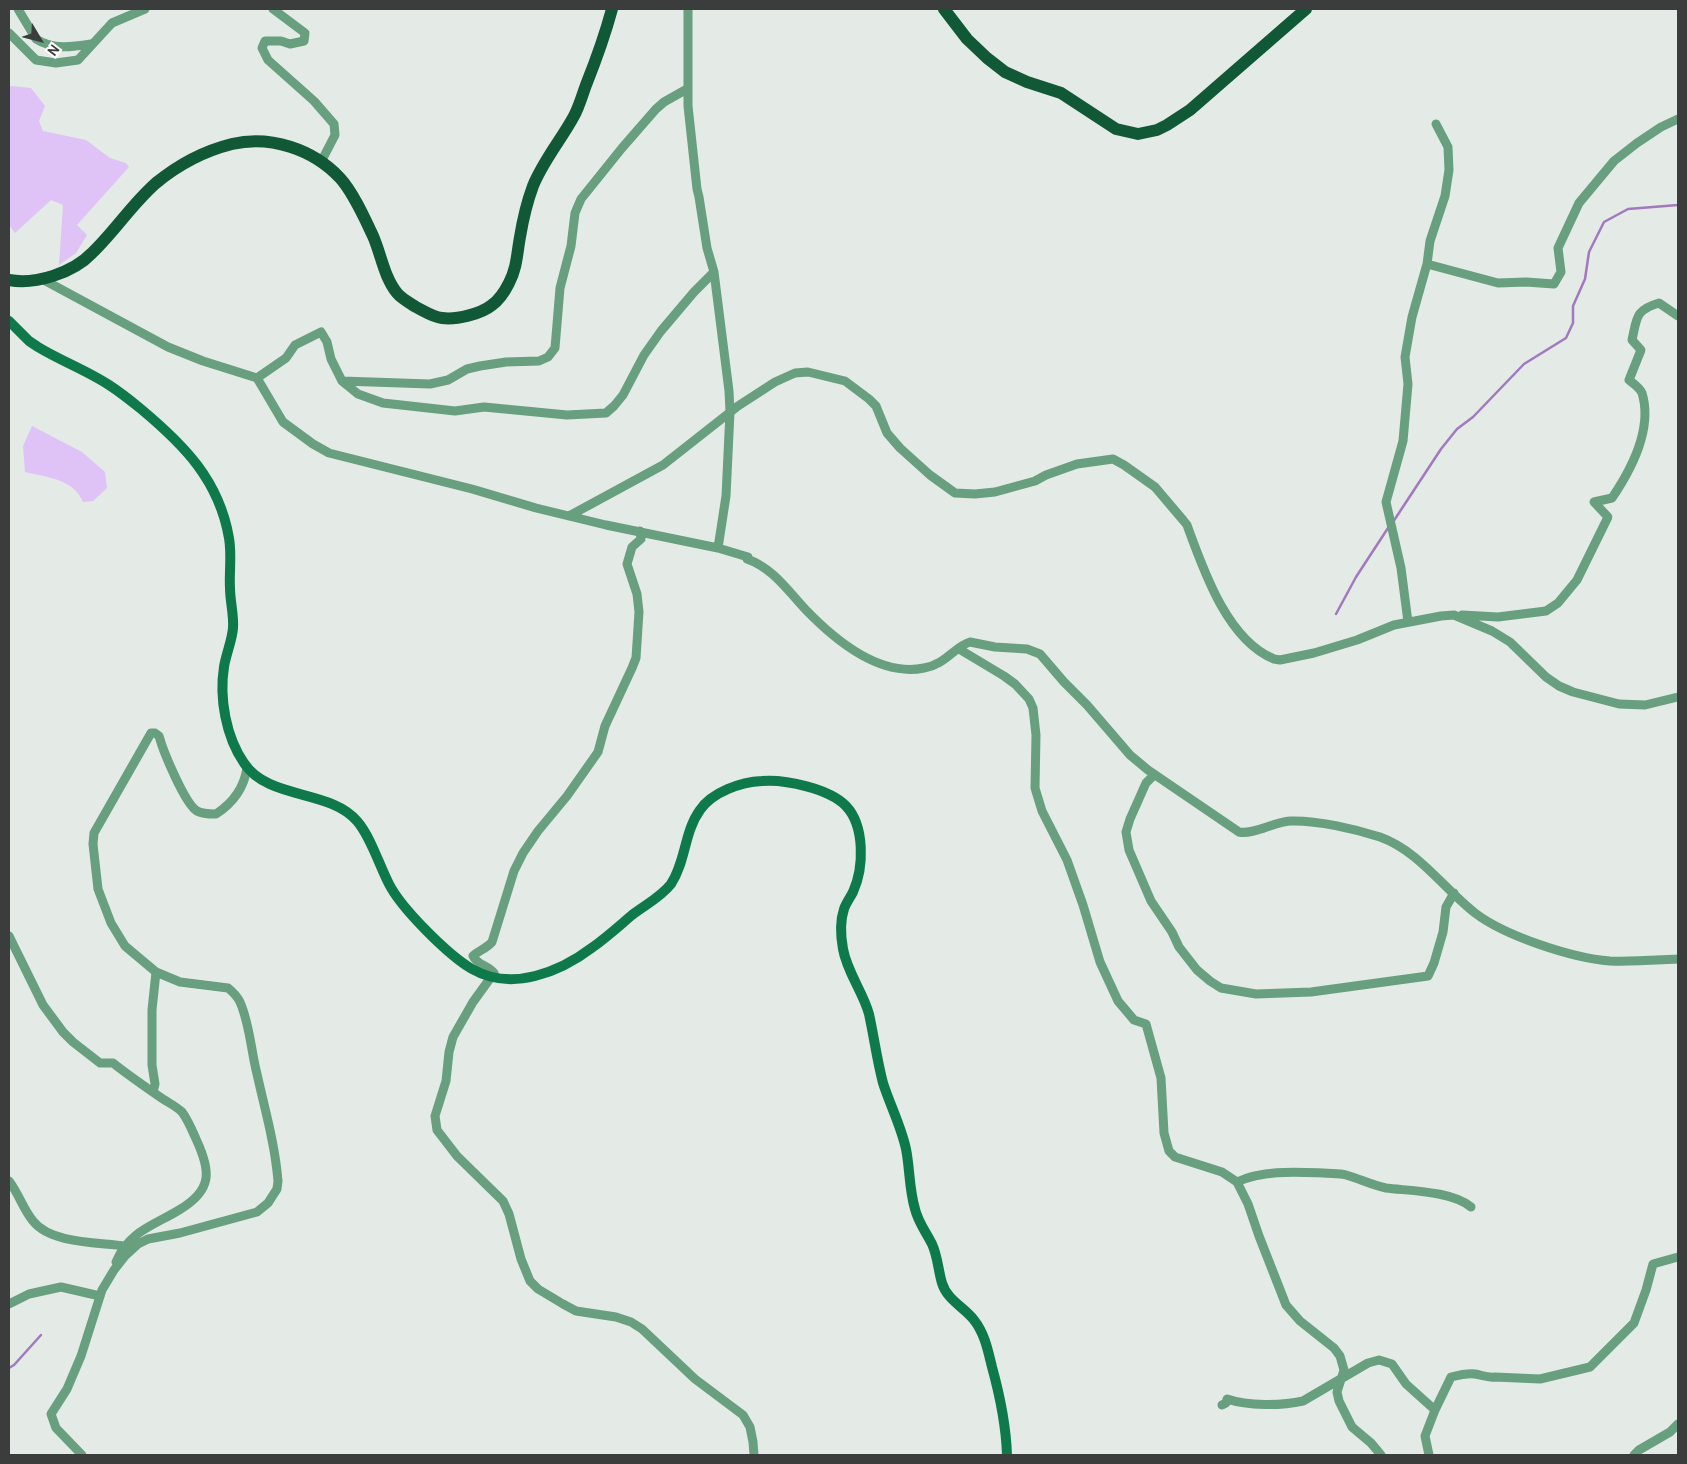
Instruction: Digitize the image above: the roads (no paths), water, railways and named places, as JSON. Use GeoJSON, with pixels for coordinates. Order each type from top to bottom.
{"type":"FeatureCollection","features":[{"type":"Feature","properties":{"kind":"main road"},"geometry":{"type":"LineString","coordinates":[[9,280],[18,282],[42,279],[68,269],[91,255],[127,212],[156,183],[180,165],[198,156],[232,144],[267,140],[302,150],[341,178],[361,210],[389,279],[397,292],[406,300],[427,313],[442,318],[464,317],[491,307],[509,283],[517,266],[525,211],[533,186],[542,167],[575,116],[601,48],[612,9]]}},
{"type":"Feature","properties":{"kind":"main road"},"geometry":{"type":"LineString","coordinates":[[944,9],[967,39],[1005,72],[1027,82],[1061,93],[1116,129],[1138,134],[1157,130],[1168,125],[1190,110],[1306,9]]}},
{"type":"Feature","properties":{"kind":"main road"},"geometry":{"type":"LineString","coordinates":[[9,321],[29,341],[58,359],[78,367],[114,388],[160,424],[176,439],[186,452],[215,493],[221,505],[229,536],[229,586],[233,629],[222,679],[224,708],[228,732],[247,768],[273,786],[328,803],[354,817],[364,831],[389,884],[403,904],[436,940],[473,969],[492,978],[510,980],[529,977],[545,973],[596,946],[663,892],[672,881],[679,867],[690,828],[696,816],[706,802],[722,792],[748,783],[765,780],[818,790],[842,802],[855,818],[861,852],[861,865],[858,877],[842,913],[844,954],[864,998],[869,1014],[881,1074],[906,1149],[914,1208],[934,1249],[943,1288],[948,1296],[973,1319],[985,1342],[1002,1407],[1007,1455]]}},
{"type":"Feature","properties":{"kind":"street"},"geometry":{"type":"LineString","coordinates":[[18,9],[36,39],[40,42],[64,48],[91,44]]}},
{"type":"Feature","properties":{"kind":"street"},"geometry":{"type":"LineString","coordinates":[[9,33],[36,60],[56,63],[78,60],[112,23],[145,9]]}},
{"type":"Feature","properties":{"kind":"street"},"geometry":{"type":"LineString","coordinates":[[273,9],[305,33],[304,41],[290,44],[281,41],[265,41],[262,48],[268,60],[314,101],[334,124],[335,135],[321,162]]}},
{"type":"Feature","properties":{"kind":"street"},"geometry":{"type":"LineString","coordinates":[[688,9],[687,89],[689,119],[697,189],[707,248],[714,272],[727,370],[730,412],[726,496],[718,548]]}},
{"type":"Feature","properties":{"kind":"street"},"geometry":{"type":"LineString","coordinates":[[342,381],[430,384],[448,380],[467,369],[480,366],[506,362],[539,361],[548,357],[554,348],[560,288],[576,213],[581,199],[656,109],[664,102],[687,89]]}},
{"type":"Feature","properties":{"kind":"street"},"geometry":{"type":"LineString","coordinates":[[1427,264],[1498,283],[1554,284],[1561,272],[1558,248],[1579,203],[1614,161],[1661,127],[1678,119]]}},
{"type":"Feature","properties":{"kind":"street"},"geometry":{"type":"LineString","coordinates":[[1408,622],[1401,568],[1386,502],[1403,441],[1408,384],[1405,357],[1412,317],[1427,264],[1430,241],[1445,196],[1449,170],[1448,147],[1436,124]]}},
{"type":"Feature","properties":{"kind":"street"},"geometry":{"type":"LineString","coordinates":[[257,378],[286,358],[295,344],[320,332],[324,334],[331,359],[342,381],[358,394],[392,405],[455,410],[484,407],[567,415],[606,413],[623,395],[637,367],[661,331],[694,292],[714,272]]}},
{"type":"Feature","properties":{"kind":"street"},"geometry":{"type":"LineString","coordinates":[[42,279],[168,347],[194,358],[257,378],[283,422],[322,450],[472,489],[536,508],[718,548],[748,557],[747,560],[759,564],[787,586],[807,611],[838,639],[864,657],[900,669],[925,668],[943,661],[970,642],[995,647],[1027,649],[1040,654],[1130,755],[1154,775],[1243,833],[1274,824],[1302,821],[1380,837],[1414,856],[1475,913],[1491,923],[1536,942],[1562,951],[1610,961],[1678,959]]}},
{"type":"Feature","properties":{"kind":"street"},"geometry":{"type":"LineString","coordinates":[[569,516],[663,465],[730,412],[774,382],[795,373],[814,372],[845,381],[876,406],[887,433],[911,460],[945,486],[960,494],[995,492],[1035,481],[1052,472],[1076,464],[1113,459],[1124,464],[1155,487],[1184,520],[1202,569],[1233,624],[1247,641],[1274,659],[1280,660],[1314,654],[1394,625],[1408,622],[1454,615],[1498,617],[1546,612],[1558,603],[1577,580],[1608,517],[1594,502],[1612,498],[1626,477],[1638,452],[1645,415],[1642,392],[1629,380],[1641,350],[1632,340],[1638,316],[1646,307],[1659,303],[1678,316]]}},
{"type":"Feature","properties":{"kind":"street"},"geometry":{"type":"LineString","coordinates":[[640,531],[641,539],[632,547],[627,564],[639,603],[640,620],[636,658],[605,726],[598,752],[567,796],[525,849],[514,871],[492,942],[487,948],[473,956],[475,960],[491,969],[494,973],[473,1002],[453,1037],[449,1052],[446,1081],[435,1116],[437,1130],[457,1156],[503,1201],[509,1214],[521,1259],[528,1277],[538,1288],[562,1304],[576,1310],[616,1317],[631,1322],[642,1329],[695,1379],[743,1415],[750,1426],[754,1455]]}},
{"type":"Feature","properties":{"kind":"street"},"geometry":{"type":"LineString","coordinates":[[1454,615],[1492,631],[1510,642],[1546,678],[1573,692],[1619,704],[1645,705],[1678,697]]}},
{"type":"Feature","properties":{"kind":"street"},"geometry":{"type":"LineString","coordinates":[[959,649],[1016,684],[1029,699],[1033,708],[1036,736],[1035,788],[1042,811],[1067,860],[1100,962],[1118,1001],[1134,1020],[1146,1024],[1161,1078],[1164,1133],[1169,1151],[1178,1158],[1222,1172],[1237,1182],[1248,1204],[1286,1305],[1308,1328],[1338,1352],[1344,1370],[1337,1393],[1348,1420],[1354,1429],[1369,1441],[1381,1455]]}},
{"type":"Feature","properties":{"kind":"street"},"geometry":{"type":"LineString","coordinates":[[82,1455],[56,1428],[51,1414],[67,1389],[81,1356],[100,1296],[114,1270],[134,1247],[148,1239],[180,1233],[257,1212],[266,1206],[278,1185],[271,1129],[240,1002],[234,992],[228,988],[180,982],[156,972],[125,946],[109,918],[98,889],[93,844],[94,833],[151,732],[155,732],[159,736],[173,774],[188,801],[198,812],[216,814],[228,804],[246,780],[247,768]]}},
{"type":"Feature","properties":{"kind":"street"},"geometry":{"type":"LineString","coordinates":[[1154,775],[1146,783],[1130,819],[1126,832],[1129,850],[1151,902],[1172,932],[1179,947],[1197,970],[1222,988],[1256,994],[1311,992],[1428,976],[1441,940],[1446,907],[1454,893]]}},
{"type":"Feature","properties":{"kind":"street"},"geometry":{"type":"LineString","coordinates":[[9,936],[43,1005],[73,1042],[100,1063],[113,1063],[178,1109],[187,1120],[202,1154],[207,1177],[202,1189],[190,1203],[145,1228],[125,1246],[117,1258],[114,1270]]}},
{"type":"Feature","properties":{"kind":"street"},"geometry":{"type":"LineString","coordinates":[[153,1092],[155,1084],[152,1065],[152,1010],[156,972]]}},
{"type":"Feature","properties":{"kind":"street"},"geometry":{"type":"LineString","coordinates":[[1237,1182],[1246,1178],[1279,1172],[1345,1174],[1378,1186],[1431,1192],[1471,1206]]}},
{"type":"Feature","properties":{"kind":"street"},"geometry":{"type":"LineString","coordinates":[[9,1182],[33,1222],[50,1234],[62,1239],[125,1246]]}},
{"type":"Feature","properties":{"kind":"street"},"geometry":{"type":"LineString","coordinates":[[1429,1455],[1426,1436],[1435,1410],[1451,1377],[1473,1373],[1488,1378],[1540,1379],[1590,1367],[1634,1323],[1653,1264],[1678,1256]]}},
{"type":"Feature","properties":{"kind":"street"},"geometry":{"type":"LineString","coordinates":[[9,1304],[29,1294],[55,1288],[68,1288],[100,1296]]}},
{"type":"Feature","properties":{"kind":"street"},"geometry":{"type":"LineString","coordinates":[[1222,1405],[1226,1403],[1227,1399],[1240,1404],[1292,1404],[1313,1396],[1379,1360],[1392,1364],[1406,1384],[1435,1410]]}},
{"type":"Feature","properties":{"kind":"street"},"geometry":{"type":"LineString","coordinates":[[1634,1455],[1639,1450],[1670,1432],[1678,1424]]}},
{"type":"Feature","properties":{"kind":"waterway"},"geometry":{"type":"LineString","coordinates":[[1393,522],[1441,449],[1457,429],[1473,417],[1524,364],[1566,338],[1573,323],[1573,306],[1585,279],[1589,252],[1604,222],[1628,209],[1678,205]]}},
{"type":"Feature","properties":{"kind":"waterway"},"geometry":{"type":"LineString","coordinates":[[1336,614],[1356,577],[1388,528]]}},
{"type":"Feature","properties":{"kind":"waterway"},"geometry":{"type":"LineString","coordinates":[[9,1368],[14,1365],[41,1335]]}}]}
